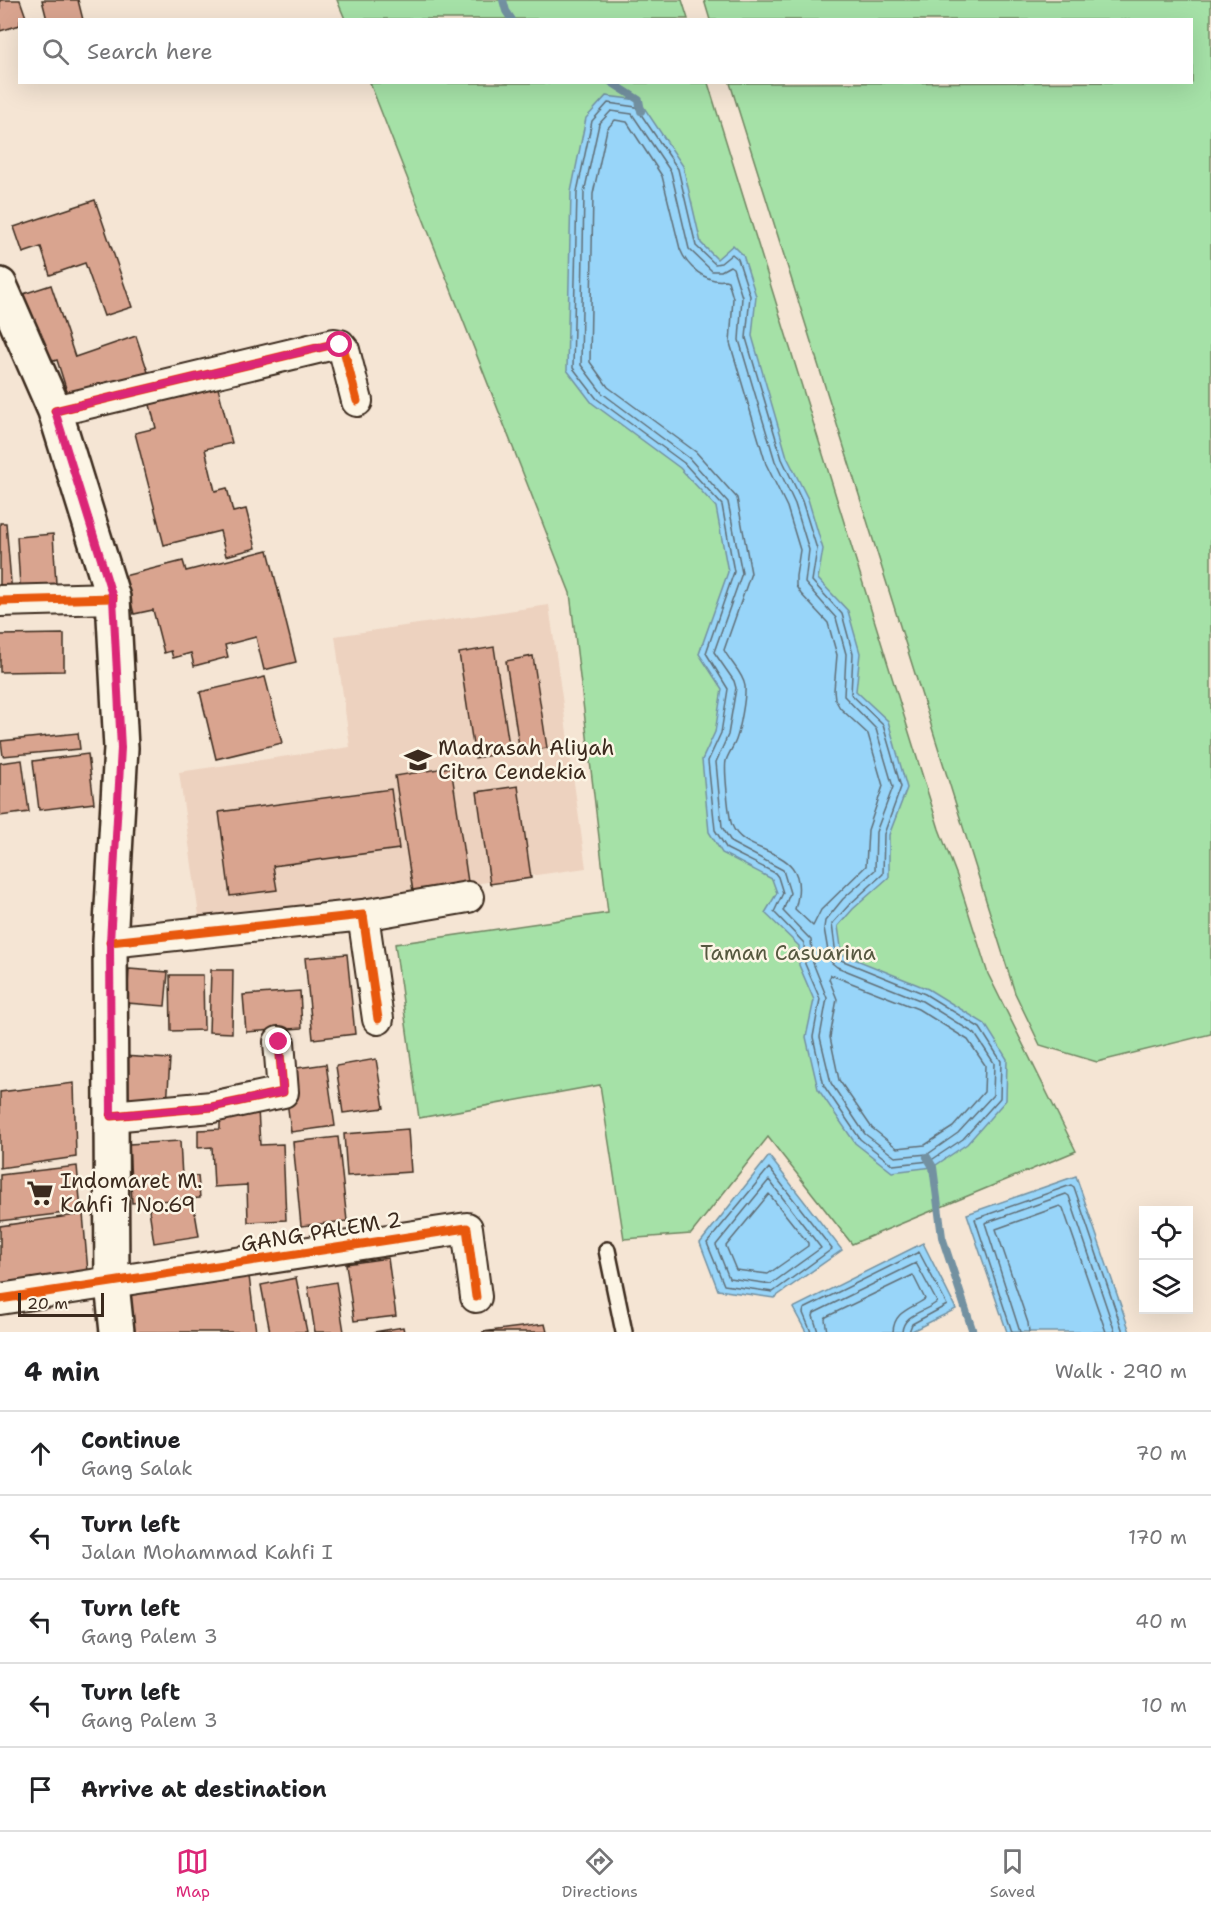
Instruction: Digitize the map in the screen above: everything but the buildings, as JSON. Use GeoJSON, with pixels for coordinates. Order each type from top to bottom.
{"type":"FeatureCollection","features":[{"type":"Feature","properties":{"kind":"main road"},"geometry":{"type":"LineString","coordinates":[[0,285],[55,411],[113,598],[121,748],[110,942],[119,1115],[112,1284],[117,1332]]}},
{"type":"Feature","properties":{"kind":"street"},"geometry":{"type":"LineString","coordinates":[[55,411],[334,344],[340,345],[344,350],[357,401]]}},
{"type":"Feature","properties":{"kind":"street"},"geometry":{"type":"LineString","coordinates":[[0,601],[113,598]]}},
{"type":"Feature","properties":{"kind":"street"},"geometry":{"type":"LineString","coordinates":[[110,942],[363,915],[468,897]]}},
{"type":"Feature","properties":{"kind":"street"},"geometry":{"type":"LineString","coordinates":[[363,915],[378,1019]]}},
{"type":"Feature","properties":{"kind":"street"},"geometry":{"type":"LineString","coordinates":[[119,1115],[212,1107],[283,1092],[279,1042]]}},
{"type":"Feature","properties":{"kind":"street","name":"GANG PALEM 2"},"geometry":{"type":"LineString","coordinates":[[112,1284],[467,1228],[476,1297]]}},
{"type":"Feature","properties":{"kind":"street"},"geometry":{"type":"LineString","coordinates":[[0,1299],[112,1284]]}},
{"type":"Feature","properties":{"kind":"lane"},"geometry":{"type":"LineString","coordinates":[[607,1250],[624,1332]]}},
{"type":"Feature","properties":{"kind":"shaded area","name":"Madrasah Aliyah Citra Cendekia"},"geometry":{"type":"Polygon","coordinates":[[[549,605],[586,868],[200,923],[179,772],[350,747],[335,636],[549,605]]]}},
{"type":"Feature","properties":{"kind":"green space"},"geometry":{"type":"Polygon","coordinates":[[[337,0],[682,0],[688,18],[345,18],[337,0]]]}},
{"type":"Feature","properties":{"kind":"green space"},"geometry":{"type":"Polygon","coordinates":[[[704,0],[1211,0],[1211,1034],[1097,1062],[1040,1045],[1015,993],[730,84],[1193,84],[1193,18],[709,18],[704,0]]]}},
{"type":"Feature","properties":{"kind":"green space","name":"Taman Casuarina"},"geometry":{"type":"Polygon","coordinates":[[[370,84],[708,84],[939,829],[957,876],[988,974],[1076,1151],[852,1244],[768,1137],[691,1234],[624,1239],[600,1085],[419,1118],[395,944],[608,913],[570,593],[370,84]]]}},
{"type":"Feature","properties":{"kind":"water"},"geometry":{"type":"Polygon","coordinates":[[[606,96],[639,100],[683,166],[701,243],[717,259],[733,245],[743,255],[756,296],[752,336],[787,457],[808,499],[823,549],[818,579],[848,611],[860,653],[856,691],[888,721],[907,788],[889,835],[889,877],[853,909],[838,926],[842,954],[928,989],[985,1024],[1007,1059],[1006,1100],[967,1144],[933,1167],[892,1172],[855,1143],[818,1089],[806,1037],[814,1000],[799,965],[799,946],[765,913],[777,893],[772,879],[722,853],[709,832],[702,760],[715,732],[722,689],[699,654],[728,572],[716,507],[680,468],[592,403],[567,370],[571,192],[586,118],[606,96]]]}},
{"type":"Feature","properties":{"kind":"water"},"geometry":{"type":"Polygon","coordinates":[[[769,1156],[842,1250],[774,1298],[718,1290],[700,1243],[769,1156]]]}},
{"type":"Feature","properties":{"kind":"water"},"geometry":{"type":"Polygon","coordinates":[[[1076,1176],[1130,1332],[1007,1332],[967,1214],[1076,1176]]]}},
{"type":"Feature","properties":{"kind":"water"},"geometry":{"type":"Polygon","coordinates":[[[923,1243],[956,1309],[910,1332],[806,1332],[793,1308],[923,1243]]]}},
{"type":"Feature","properties":{"kind":"waterway"},"geometry":{"type":"LineString","coordinates":[[503,0],[511,18]]}},
{"type":"Feature","properties":{"kind":"waterway"},"geometry":{"type":"LineString","coordinates":[[614,84],[639,100],[641,111]]}},
{"type":"Feature","properties":{"kind":"waterway"},"geometry":{"type":"LineString","coordinates":[[927,1157],[933,1167],[942,1237],[973,1332]]}},
{"type":"Feature","properties":{"kind":"cycle path"},"geometry":{"type":"LineString","coordinates":[[55,411],[334,344],[340,345],[344,350],[357,401]]}},
{"type":"Feature","properties":{"kind":"cycle path"},"geometry":{"type":"LineString","coordinates":[[0,601],[113,598]]}},
{"type":"Feature","properties":{"kind":"cycle path"},"geometry":{"type":"LineString","coordinates":[[110,942],[363,915],[378,1019]]}},
{"type":"Feature","properties":{"kind":"cycle path"},"geometry":{"type":"LineString","coordinates":[[111,1116],[212,1107],[283,1092],[279,1042]]}},
{"type":"Feature","properties":{"kind":"cycle path"},"geometry":{"type":"LineString","coordinates":[[0,1299],[467,1228],[476,1297]]}},
{"type":"Feature","properties":{"kind":"place","name":"Madrasah Aliyah Citra Cendekia"},"geometry":{"type":"Point","coordinates":[418,760]}},
{"type":"Feature","properties":{"kind":"place","name":"Indomaret M. Kahfi 1 No.69"},"geometry":{"type":"Point","coordinates":[40,1193]}},
{"type":"Feature","properties":{"kind":"route"},"geometry":{"type":"LineString","coordinates":[[279,1042],[283,1092],[212,1107],[111,1116],[110,942],[121,748],[113,598],[55,411],[334,344],[340,345]]}}]}
